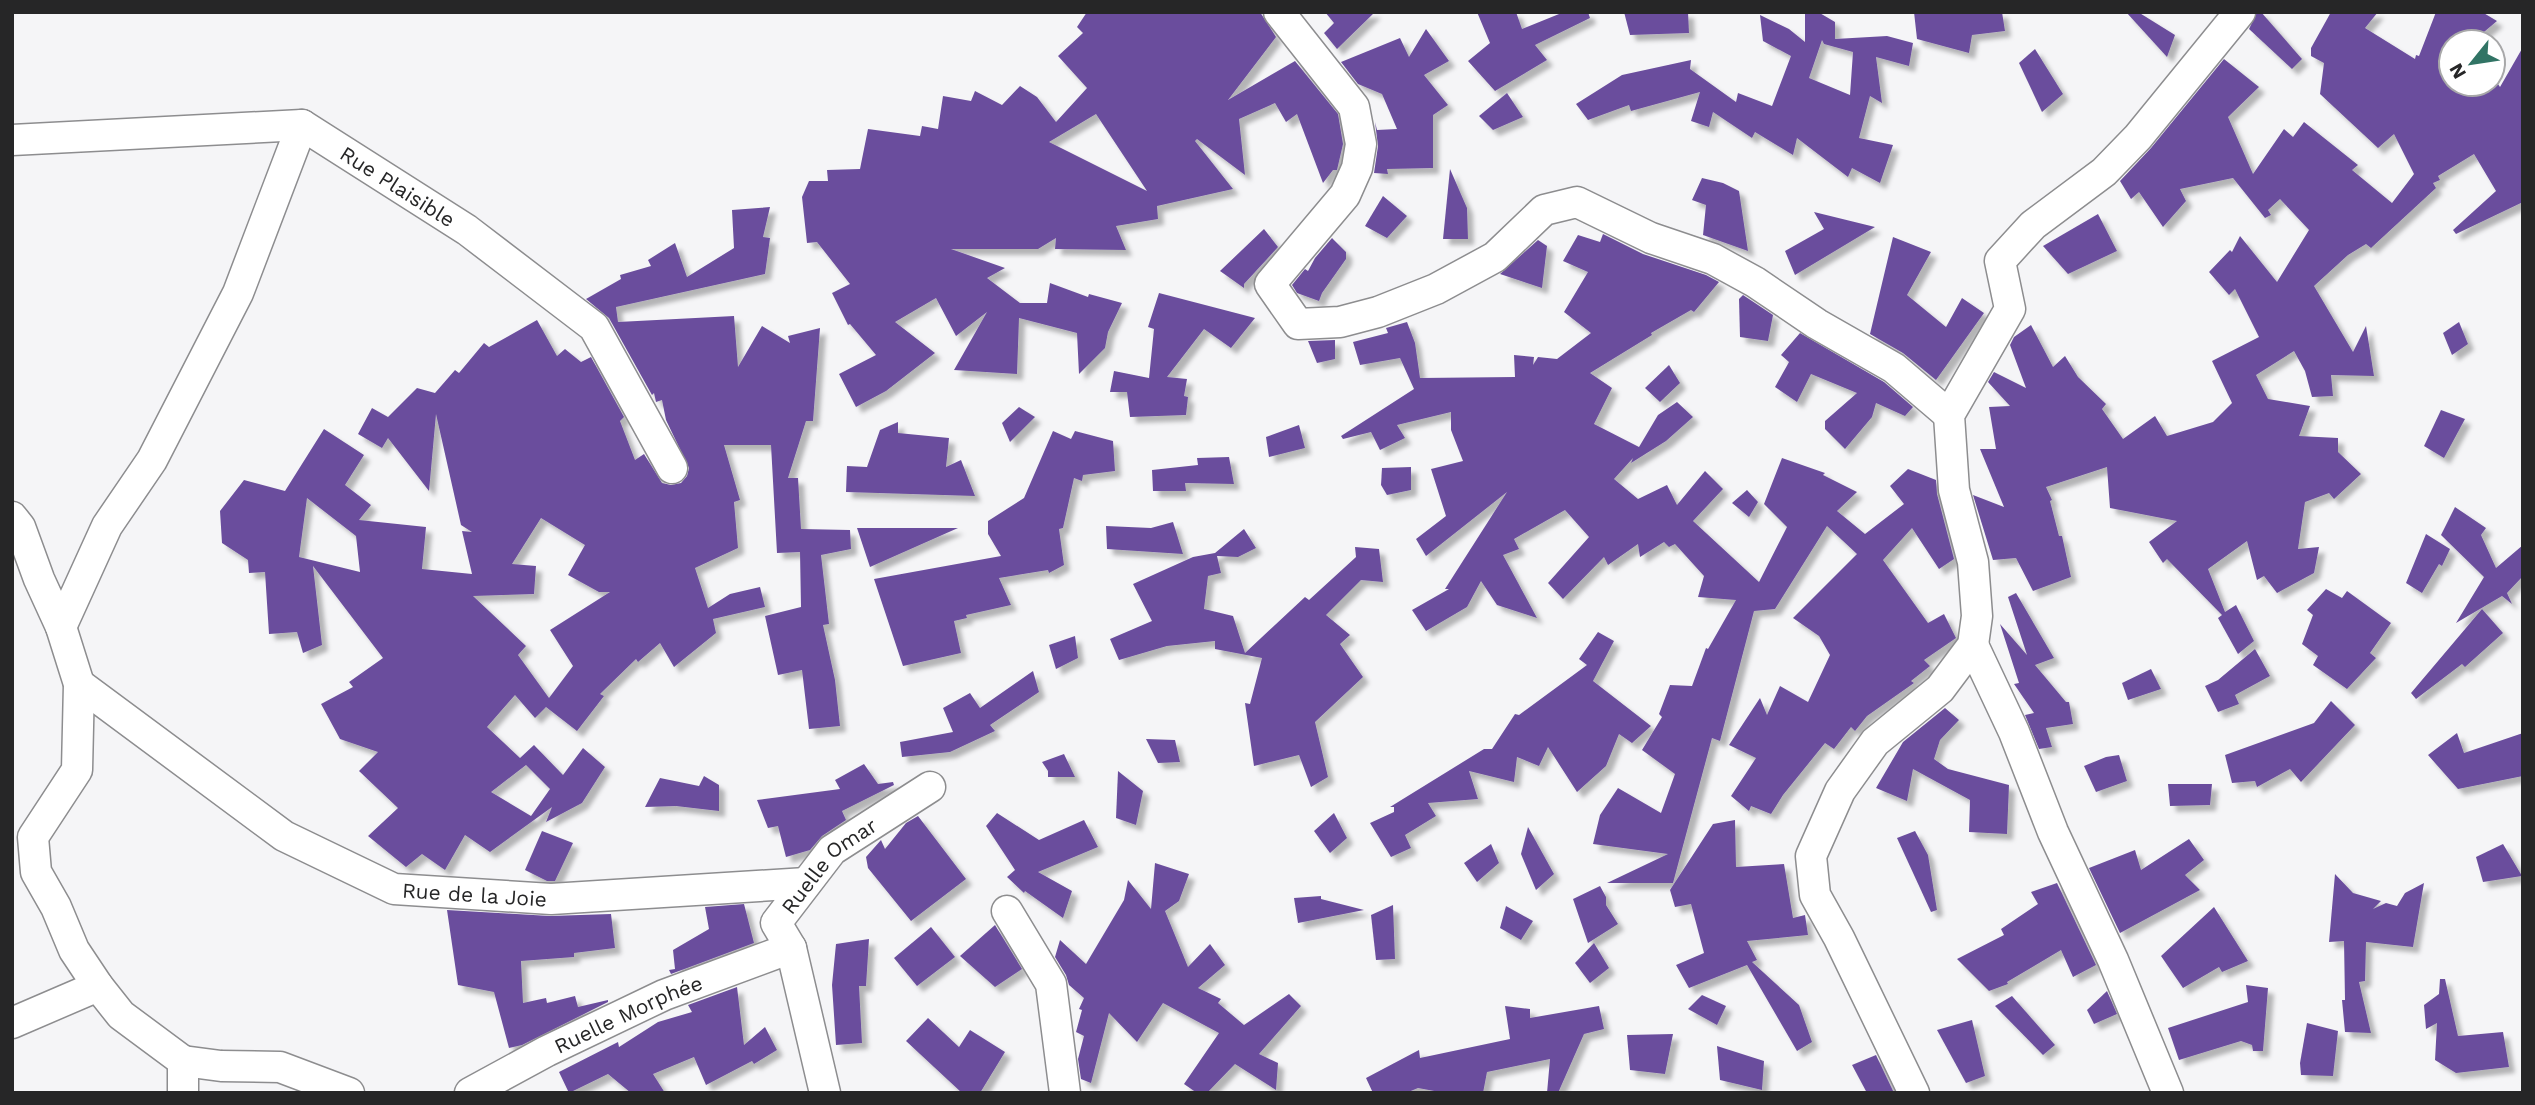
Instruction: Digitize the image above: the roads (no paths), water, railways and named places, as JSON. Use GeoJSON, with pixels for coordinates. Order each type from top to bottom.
{"type":"FeatureCollection","features":[{"type":"Feature","properties":{"kind":"street"},"geometry":{"type":"LineString","coordinates":[[1279,12],[1354,107],[1361,144],[1357,168],[1345,195],[1270,284],[1298,324],[1340,322],[1378,312],[1436,289],[1495,257],[1544,210],[1577,202],[1651,238],[1713,259],[1755,282],[1817,324],[1894,368],[1949,415]]}},
{"type":"Feature","properties":{"kind":"street"},"geometry":{"type":"LineString","coordinates":[[1914,1093],[1839,938],[1815,895],[1811,856],[1840,791],[1875,742],[1940,689],[1973,645],[1977,616],[1973,562],[1954,490],[1949,415],[2010,309],[2000,261],[2033,225],[2104,172],[2138,137],[2240,12]]}},
{"type":"Feature","properties":{"kind":"street"},"geometry":{"type":"LineString","coordinates":[[12,139],[302,125],[238,293],[152,460],[107,526],[61,627]]}},
{"type":"Feature","properties":{"kind":"street","name":"Rue Plaisible"},"geometry":{"type":"LineString","coordinates":[[302,125],[467,230],[594,327],[673,468]]}},
{"type":"Feature","properties":{"kind":"street"},"geometry":{"type":"LineString","coordinates":[[12,517],[20,527],[61,627],[79,684],[77,770],[23,836],[36,872],[56,907],[74,950],[121,1015],[183,1061],[220,1066],[280,1067],[349,1093]]}},
{"type":"Feature","properties":{"kind":"street"},"geometry":{"type":"LineString","coordinates":[[1973,645],[2014,732],[2053,832],[2113,960],[2168,1093]]}},
{"type":"Feature","properties":{"kind":"street","name":"Rue de la Joie"},"geometry":{"type":"LineString","coordinates":[[79,684],[284,836],[394,889],[551,899],[806,883]]}},
{"type":"Feature","properties":{"kind":"street","name":"Ruelle Omar"},"geometry":{"type":"LineString","coordinates":[[825,1093],[791,948],[776,923],[832,850],[930,787]]}},
{"type":"Feature","properties":{"kind":"street"},"geometry":{"type":"LineString","coordinates":[[1007,911],[1051,984],[1065,1093]]}},
{"type":"Feature","properties":{"kind":"street","name":"Ruelle Morphée"},"geometry":{"type":"LineString","coordinates":[[470,1093],[547,1051],[664,995],[791,948]]}},
{"type":"Feature","properties":{"kind":"street"},"geometry":{"type":"LineString","coordinates":[[12,1023],[98,986]]}},
{"type":"Feature","properties":{"kind":"street"},"geometry":{"type":"LineString","coordinates":[[183,1061],[183,1093]]}}]}
